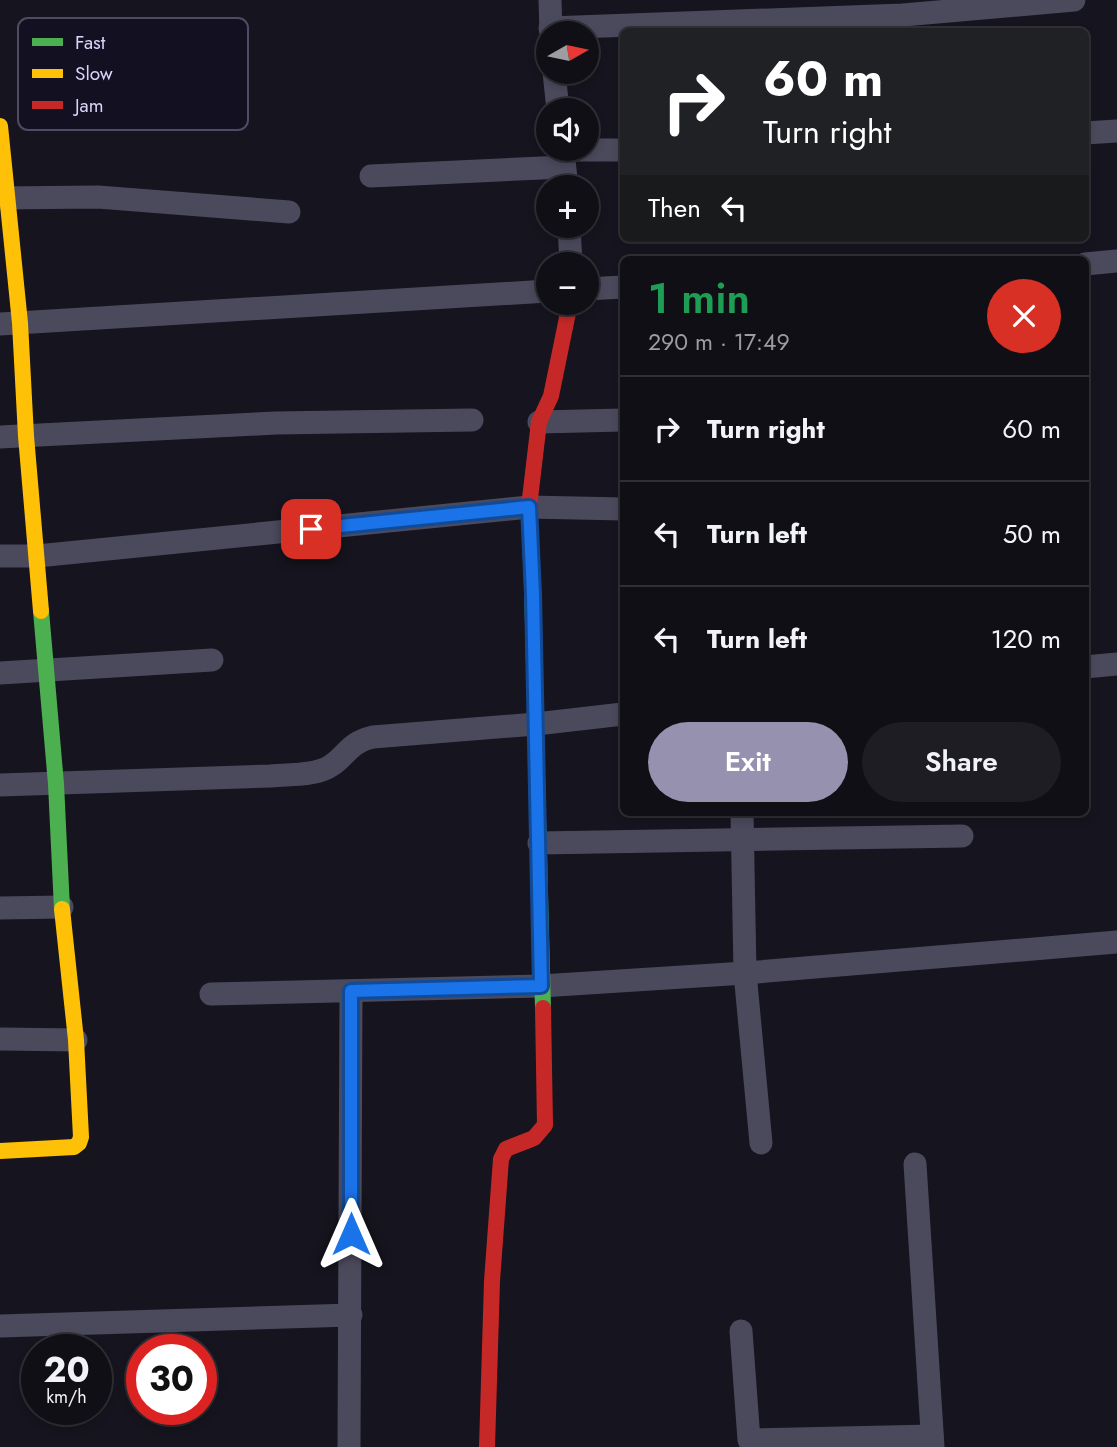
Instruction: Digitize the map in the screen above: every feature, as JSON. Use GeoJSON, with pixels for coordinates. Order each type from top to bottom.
{"type":"FeatureCollection","features":[{"type":"Feature","properties":{"kind":"street"},"geometry":{"type":"LineString","coordinates":[[550,0],[550,21]]}},
{"type":"Feature","properties":{"kind":"street"},"geometry":{"type":"LineString","coordinates":[[621,28],[903,16],[1074,0]]}},
{"type":"Feature","properties":{"kind":"street"},"geometry":{"type":"LineString","coordinates":[[599,29],[620,28]]}},
{"type":"Feature","properties":{"kind":"street"},"geometry":{"type":"LineString","coordinates":[[0,126],[10,323],[26,436],[47,670],[62,907],[76,1040],[81,1137],[74,1147],[0,1151]]}},
{"type":"Feature","properties":{"kind":"street"},"geometry":{"type":"LineString","coordinates":[[1089,133],[1117,131]]}},
{"type":"Feature","properties":{"kind":"street"},"geometry":{"type":"LineString","coordinates":[[371,176],[564,163],[620,151]]}},
{"type":"Feature","properties":{"kind":"street"},"geometry":{"type":"LineString","coordinates":[[3,198],[98,197],[289,212]]}},
{"type":"Feature","properties":{"kind":"street"},"geometry":{"type":"LineString","coordinates":[[1089,264],[1117,261]]}},
{"type":"Feature","properties":{"kind":"street"},"geometry":{"type":"LineString","coordinates":[[599,288],[620,287]]}},
{"type":"Feature","properties":{"kind":"street"},"geometry":{"type":"LineString","coordinates":[[10,323],[536,292]]}},
{"type":"Feature","properties":{"kind":"street"},"geometry":{"type":"LineString","coordinates":[[487,1447],[492,1281],[501,1159],[506,1149],[534,1138],[545,1125],[529,507],[539,422],[551,396],[568,315]]}},
{"type":"Feature","properties":{"kind":"street"},"geometry":{"type":"LineString","coordinates":[[0,438],[276,422],[472,420]]}},
{"type":"Feature","properties":{"kind":"street"},"geometry":{"type":"LineString","coordinates":[[539,422],[620,420]]}},
{"type":"Feature","properties":{"kind":"street"},"geometry":{"type":"LineString","coordinates":[[0,556],[37,556],[529,507],[620,509]]}},
{"type":"Feature","properties":{"kind":"street"},"geometry":{"type":"LineString","coordinates":[[0,673],[212,660]]}},
{"type":"Feature","properties":{"kind":"street"},"geometry":{"type":"LineString","coordinates":[[1089,667],[1117,664]]}},
{"type":"Feature","properties":{"kind":"street"},"geometry":{"type":"LineString","coordinates":[[0,785],[271,776],[312,772],[327,768],[350,746],[373,737],[620,714]]}},
{"type":"Feature","properties":{"kind":"street"},"geometry":{"type":"LineString","coordinates":[[742,816],[745,973],[761,1143]]}},
{"type":"Feature","properties":{"kind":"street"},"geometry":{"type":"LineString","coordinates":[[539,842],[962,836]]}},
{"type":"Feature","properties":{"kind":"street"},"geometry":{"type":"LineString","coordinates":[[0,908],[62,907]]}},
{"type":"Feature","properties":{"kind":"street"},"geometry":{"type":"LineString","coordinates":[[211,994],[541,986],[745,973],[1117,942]]}},
{"type":"Feature","properties":{"kind":"street"},"geometry":{"type":"LineString","coordinates":[[349,1447],[351,991]]}},
{"type":"Feature","properties":{"kind":"street"},"geometry":{"type":"LineString","coordinates":[[0,1039],[76,1040]]}},
{"type":"Feature","properties":{"kind":"street"},"geometry":{"type":"LineString","coordinates":[[741,1331],[748,1440],[933,1442],[915,1164]]}},
{"type":"Feature","properties":{"kind":"street"},"geometry":{"type":"LineString","coordinates":[[0,1326],[351,1315]]}},
{"type":"Feature","properties":{"kind":"traffic: fast"},"geometry":{"type":"LineString","coordinates":[[532,587],[543,1008]]}},
{"type":"Feature","properties":{"kind":"traffic: fast"},"geometry":{"type":"LineString","coordinates":[[41,611],[56,784],[62,909]]}},
{"type":"Feature","properties":{"kind":"traffic: slow"},"geometry":{"type":"LineString","coordinates":[[0,126],[20,323],[26,436],[41,611]]}},
{"type":"Feature","properties":{"kind":"traffic: slow"},"geometry":{"type":"LineString","coordinates":[[0,1151],[74,1147],[81,1137],[76,1040],[62,909]]}},
{"type":"Feature","properties":{"kind":"traffic: jam"},"geometry":{"type":"LineString","coordinates":[[532,587],[529,507],[539,422],[551,396],[568,315]]}},
{"type":"Feature","properties":{"kind":"traffic: jam"},"geometry":{"type":"LineString","coordinates":[[487,1447],[492,1281],[501,1159],[506,1149],[534,1138],[545,1125],[543,1008]]}},
{"type":"Feature","properties":{"kind":"route"},"geometry":{"type":"LineString","coordinates":[[311,529],[529,507],[533,568],[541,986],[351,991],[351,1234]]}}]}
